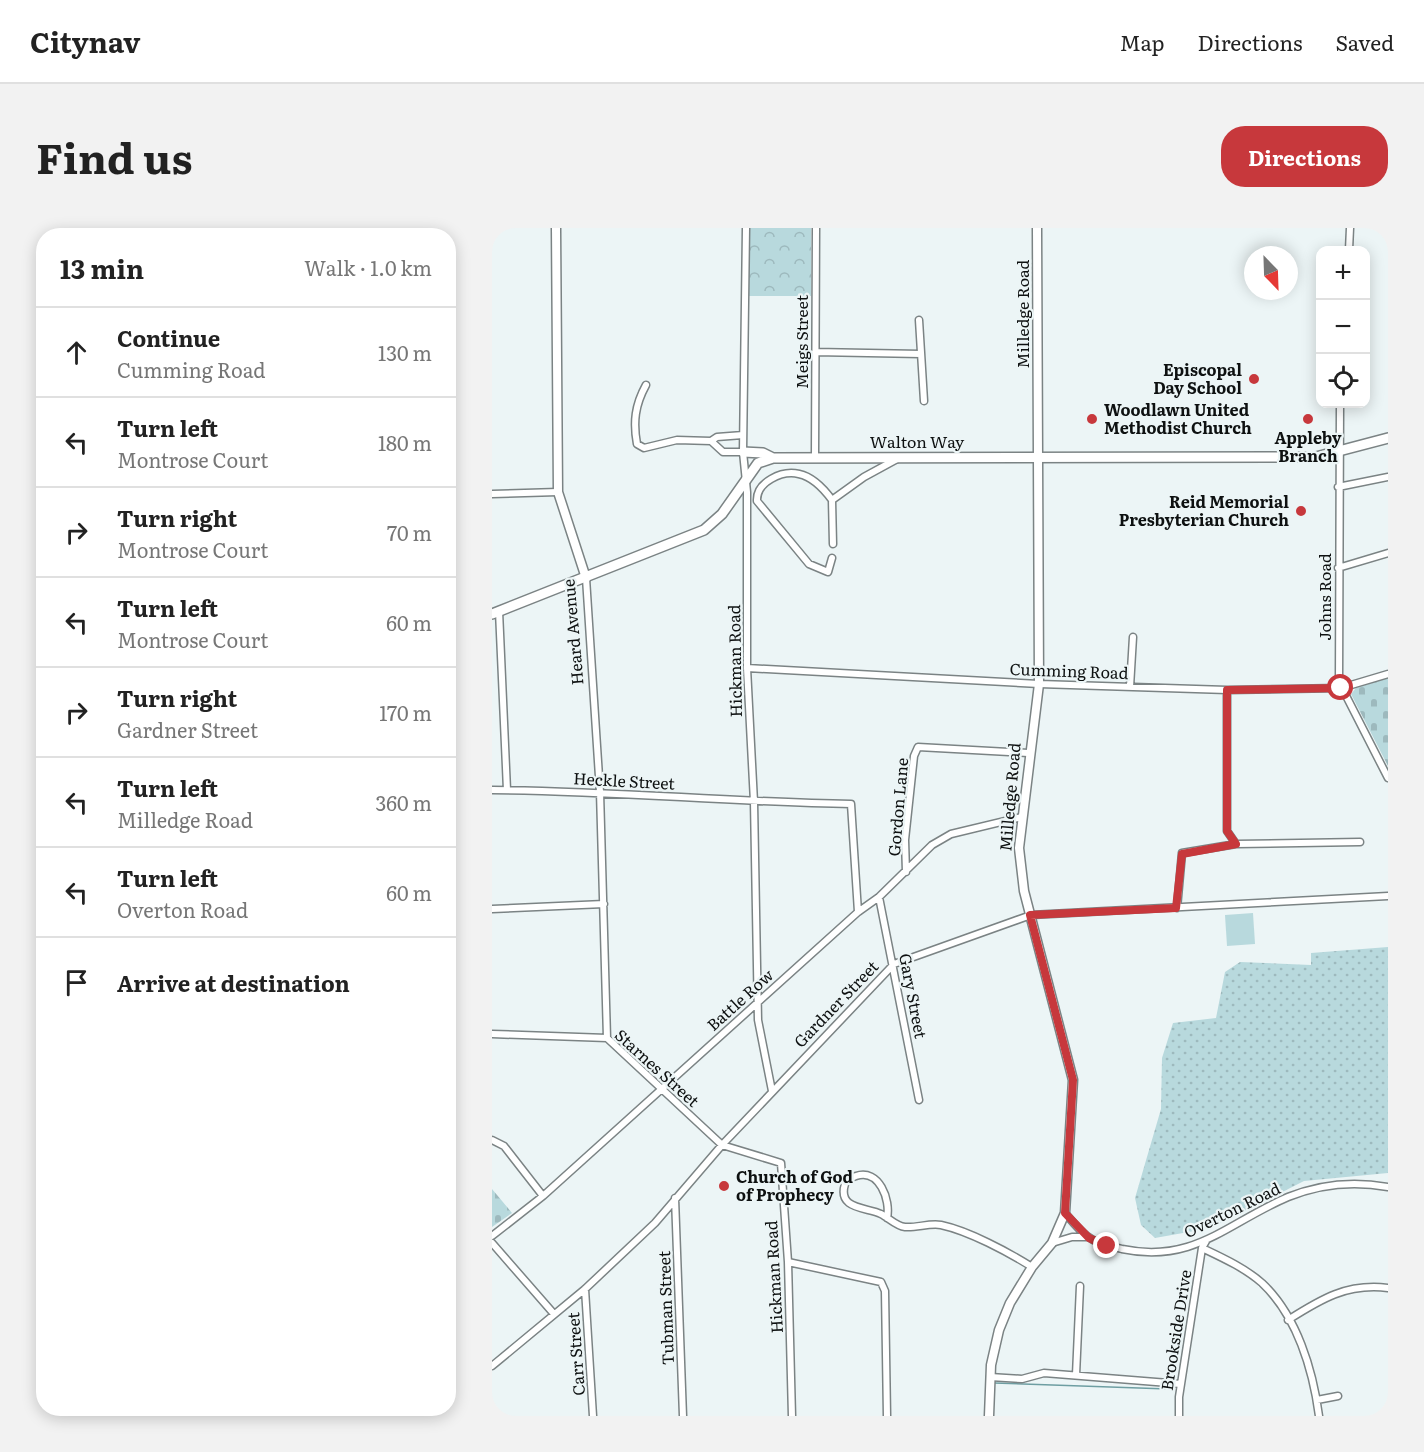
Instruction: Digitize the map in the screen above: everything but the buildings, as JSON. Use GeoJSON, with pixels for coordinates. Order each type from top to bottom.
{"type":"FeatureCollection","features":[{"type":"Feature","properties":{"kind":"main road","name":"Walton Way"},"geometry":{"type":"LineString","coordinates":[[743,452],[763,453],[773,458],[1316,457],[1388,438]]}},
{"type":"Feature","properties":{"kind":"main road"},"geometry":{"type":"LineString","coordinates":[[496,613],[704,530],[722,514],[758,463],[773,458]]}},
{"type":"Feature","properties":{"kind":"street","name":"Heard Avenue"},"geometry":{"type":"LineString","coordinates":[[556,228],[558,492],[586,578],[600,792],[607,1038]]}},
{"type":"Feature","properties":{"kind":"street","name":"Hickman Road"},"geometry":{"type":"LineString","coordinates":[[746,228],[743,452],[747,492],[747,668],[754,802],[760,1001],[758,1020],[772,1091]]}},
{"type":"Feature","properties":{"kind":"street","name":"Meigs Street"},"geometry":{"type":"LineString","coordinates":[[815,457],[816,228]]}},
{"type":"Feature","properties":{"kind":"street","name":"Milledge Road"},"geometry":{"type":"LineString","coordinates":[[989,1416],[990,1377],[999,1330],[1010,1303],[1032,1267],[1052,1242],[1065,1213],[1073,1080],[1030,915],[1018,848],[1028,753],[1039,684],[1037,228]]}},
{"type":"Feature","properties":{"kind":"street"},"geometry":{"type":"LineString","coordinates":[[1349,246],[1350,228]]}},
{"type":"Feature","properties":{"kind":"street"},"geometry":{"type":"LineString","coordinates":[[919,320],[924,400]]}},
{"type":"Feature","properties":{"kind":"street"},"geometry":{"type":"LineString","coordinates":[[815,352],[921,354]]}},
{"type":"Feature","properties":{"kind":"street"},"geometry":{"type":"LineString","coordinates":[[646,386],[636,403],[637,444],[644,448],[677,440],[711,441],[717,437],[743,435]]}},
{"type":"Feature","properties":{"kind":"street","name":"Johns Road"},"geometry":{"type":"LineString","coordinates":[[1340,408],[1338,568],[1341,688],[1388,778]]}},
{"type":"Feature","properties":{"kind":"street"},"geometry":{"type":"LineString","coordinates":[[711,441],[723,452],[743,452]]}},
{"type":"Feature","properties":{"kind":"street"},"geometry":{"type":"LineString","coordinates":[[832,500],[900,457]]}},
{"type":"Feature","properties":{"kind":"street"},"geometry":{"type":"LineString","coordinates":[[832,558],[828,572],[809,564],[758,501],[759,488],[768,480],[797,473],[812,479],[832,500],[833,544]]}},
{"type":"Feature","properties":{"kind":"street"},"geometry":{"type":"LineString","coordinates":[[1338,487],[1388,477]]}},
{"type":"Feature","properties":{"kind":"street"},"geometry":{"type":"LineString","coordinates":[[492,494],[558,492]]}},
{"type":"Feature","properties":{"kind":"street"},"geometry":{"type":"LineString","coordinates":[[747,492],[757,495]]}},
{"type":"Feature","properties":{"kind":"street"},"geometry":{"type":"LineString","coordinates":[[1338,568],[1388,553]]}},
{"type":"Feature","properties":{"kind":"street"},"geometry":{"type":"LineString","coordinates":[[496,613],[507,790]]}},
{"type":"Feature","properties":{"kind":"street"},"geometry":{"type":"LineString","coordinates":[[1130,687],[1134,637]]}},
{"type":"Feature","properties":{"kind":"street","name":"Cumming Road"},"geometry":{"type":"LineString","coordinates":[[747,668],[1039,684],[1227,690],[1341,688],[1388,674]]}},
{"type":"Feature","properties":{"kind":"street"},"geometry":{"type":"LineString","coordinates":[[1227,690],[1227,831],[1236,844]]}},
{"type":"Feature","properties":{"kind":"street","name":"Gordon Lane"},"geometry":{"type":"LineString","coordinates":[[906,873],[905,840],[914,756],[918,747],[1028,753]]}},
{"type":"Feature","properties":{"kind":"street","name":"Heckle Street"},"geometry":{"type":"LineString","coordinates":[[492,790],[600,792],[754,802]]}},
{"type":"Feature","properties":{"kind":"street"},"geometry":{"type":"LineString","coordinates":[[754,802],[851,804],[858,912]]}},
{"type":"Feature","properties":{"kind":"street","name":"Battle Row"},"geometry":{"type":"LineString","coordinates":[[492,1236],[543,1196],[858,912],[906,873],[932,845],[951,834],[1022,817]]}},
{"type":"Feature","properties":{"kind":"street"},"geometry":{"type":"LineString","coordinates":[[1176,908],[1182,854],[1236,844],[1360,842]]}},
{"type":"Feature","properties":{"kind":"street","name":"Gardner Street"},"geometry":{"type":"LineString","coordinates":[[492,1366],[585,1289],[655,1223],[722,1145],[894,964],[1030,915],[1388,896]]}},
{"type":"Feature","properties":{"kind":"street","name":"Gary Street"},"geometry":{"type":"LineString","coordinates":[[879,897],[919,1100]]}},
{"type":"Feature","properties":{"kind":"street"},"geometry":{"type":"LineString","coordinates":[[492,909],[603,904]]}},
{"type":"Feature","properties":{"kind":"street","name":"Starnes Street"},"geometry":{"type":"LineString","coordinates":[[492,1034],[607,1038],[722,1145]]}},
{"type":"Feature","properties":{"kind":"street"},"geometry":{"type":"LineString","coordinates":[[492,1140],[504,1146],[543,1196]]}},
{"type":"Feature","properties":{"kind":"street","name":"Hickman Road"},"geometry":{"type":"LineString","coordinates":[[722,1145],[781,1163],[788,1262],[792,1416]]}},
{"type":"Feature","properties":{"kind":"street"},"geometry":{"type":"LineString","coordinates":[[887,1218],[889,1209],[880,1182],[872,1176],[861,1174],[849,1178],[845,1185],[846,1201],[853,1207],[873,1211],[901,1226],[940,1225],[965,1233],[1032,1267]]}},
{"type":"Feature","properties":{"kind":"street","name":"Overton Road"},"geometry":{"type":"LineString","coordinates":[[1052,1242],[1072,1237],[1089,1238],[1107,1246],[1153,1254],[1174,1252],[1206,1241],[1289,1197],[1305,1192],[1355,1183],[1388,1187]]}},
{"type":"Feature","properties":{"kind":"street","name":"Tubman Street"},"geometry":{"type":"LineString","coordinates":[[675,1198],[683,1416]]}},
{"type":"Feature","properties":{"kind":"street","name":"Overton Road"},"geometry":{"type":"LineString","coordinates":[[1065,1213],[1089,1238]]}},
{"type":"Feature","properties":{"kind":"street"},"geometry":{"type":"LineString","coordinates":[[1206,1241],[1202,1248],[1223,1258],[1261,1282],[1278,1300],[1304,1348],[1319,1416]]}},
{"type":"Feature","properties":{"kind":"street"},"geometry":{"type":"LineString","coordinates":[[492,1244],[554,1314]]}},
{"type":"Feature","properties":{"kind":"street","name":"Brookside Drive"},"geometry":{"type":"LineString","coordinates":[[1179,1416],[1181,1384],[1202,1248]]}},
{"type":"Feature","properties":{"kind":"street"},"geometry":{"type":"LineString","coordinates":[[788,1262],[881,1282],[885,1291],[887,1416]]}},
{"type":"Feature","properties":{"kind":"street"},"geometry":{"type":"LineString","coordinates":[[1076,1375],[1080,1286]]}},
{"type":"Feature","properties":{"kind":"street"},"geometry":{"type":"LineString","coordinates":[[1288,1320],[1323,1297],[1340,1290],[1358,1287],[1388,1288]]}},
{"type":"Feature","properties":{"kind":"street","name":"Carr Street"},"geometry":{"type":"LineString","coordinates":[[585,1289],[593,1416]]}},
{"type":"Feature","properties":{"kind":"street"},"geometry":{"type":"LineString","coordinates":[[990,1377],[1022,1379],[1044,1373],[1181,1384]]}},
{"type":"Feature","properties":{"kind":"street"},"geometry":{"type":"LineString","coordinates":[[1317,1400],[1338,1396]]}},
{"type":"Feature","properties":{"kind":"green space"},"geometry":{"type":"Polygon","coordinates":[[[750,228],[811,228],[811,296],[748,296],[750,228]]]}},
{"type":"Feature","properties":{"kind":"green space"},"geometry":{"type":"Polygon","coordinates":[[[1388,678],[1388,766],[1351,694],[1356,688],[1388,678]]]}},
{"type":"Feature","properties":{"kind":"green space"},"geometry":{"type":"Polygon","coordinates":[[[1253,913],[1255,944],[1227,946],[1225,915],[1253,913]]]}},
{"type":"Feature","properties":{"kind":"green space"},"geometry":{"type":"Polygon","coordinates":[[[1388,947],[1388,1173],[1304,1181],[1211,1228],[1155,1238],[1141,1225],[1135,1198],[1161,1109],[1162,1058],[1173,1023],[1216,1018],[1225,972],[1240,962],[1311,965],[1311,953],[1388,947]]]}},
{"type":"Feature","properties":{"kind":"green space"},"geometry":{"type":"Polygon","coordinates":[[[492,1189],[512,1213],[492,1227],[492,1189]]]}},
{"type":"Feature","properties":{"kind":"waterway"},"geometry":{"type":"LineString","coordinates":[[994,1383],[1168,1389]]}},
{"type":"Feature","properties":{"kind":"place","name":"Episcopal Day School"},"geometry":{"type":"Point","coordinates":[1254,379]}},
{"type":"Feature","properties":{"kind":"place","name":"Woodlawn United Methodist Church"},"geometry":{"type":"Point","coordinates":[1092,419]}},
{"type":"Feature","properties":{"kind":"place","name":"Appleby Branch"},"geometry":{"type":"Point","coordinates":[1308,419]}},
{"type":"Feature","properties":{"kind":"place","name":"Reid Memorial Presbyterian Church"},"geometry":{"type":"Point","coordinates":[1301,511]}},
{"type":"Feature","properties":{"kind":"place","name":"Church of God of Prophecy"},"geometry":{"type":"Point","coordinates":[724,1186]}},
{"type":"Feature","properties":{"kind":"route"},"geometry":{"type":"LineString","coordinates":[[1107,1246],[1089,1238],[1065,1213],[1068,1133],[1073,1080],[1064,1038],[1030,915],[1082,910],[1176,908],[1179,864],[1182,854],[1190,850],[1210,850],[1236,844],[1227,831],[1227,690],[1341,688]]}}]}
